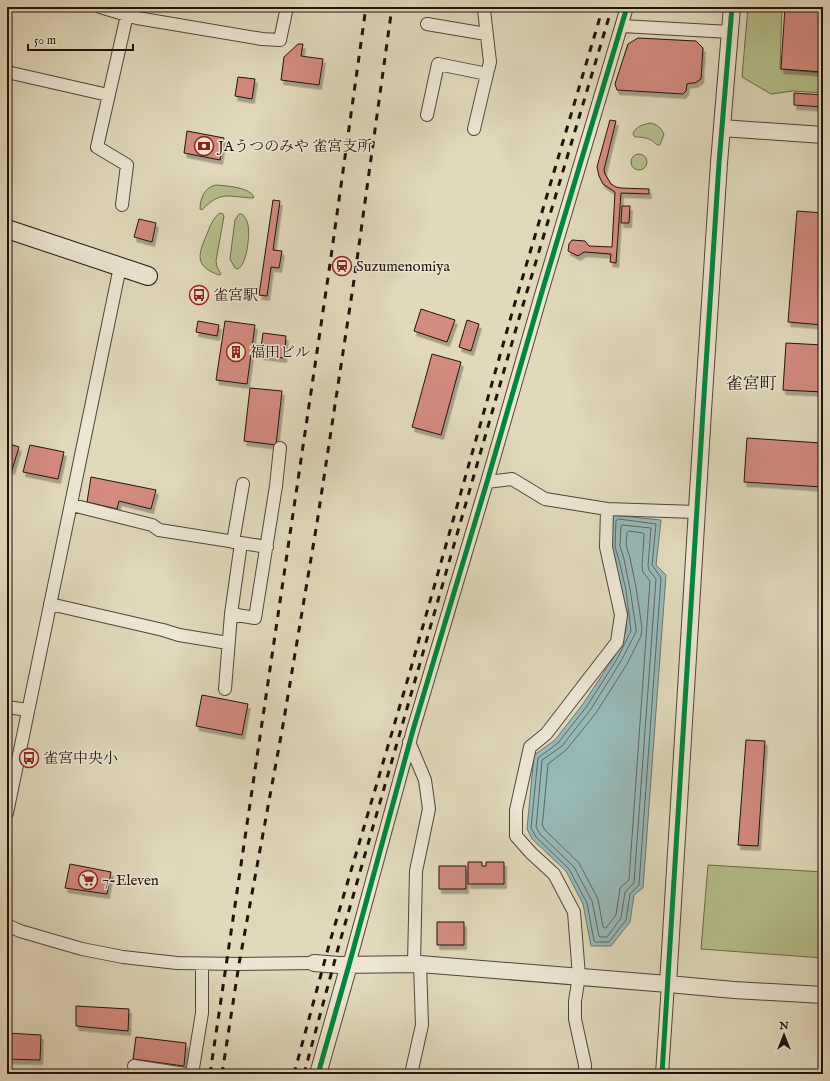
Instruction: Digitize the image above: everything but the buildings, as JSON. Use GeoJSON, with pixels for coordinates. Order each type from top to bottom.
{"type":"FeatureCollection","features":[{"type":"Feature","properties":{"kind":"main road"},"geometry":{"type":"LineString","coordinates":[[7,229],[148,276]]}},
{"type":"Feature","properties":{"kind":"street"},"geometry":{"type":"LineString","coordinates":[[100,7],[138,18],[262,39],[280,40],[287,7]]}},
{"type":"Feature","properties":{"kind":"street"},"geometry":{"type":"LineString","coordinates":[[474,129],[490,62],[484,7]]}},
{"type":"Feature","properties":{"kind":"street"},"geometry":{"type":"LineString","coordinates":[[318,1074],[409,742],[627,7]]}},
{"type":"Feature","properties":{"kind":"street"},"geometry":{"type":"LineString","coordinates":[[662,1074],[696,512],[722,128],[732,7]]}},
{"type":"Feature","properties":{"kind":"street"},"geometry":{"type":"LineString","coordinates":[[122,205],[127,165],[96,146],[127,15]]}},
{"type":"Feature","properties":{"kind":"street"},"geometry":{"type":"LineString","coordinates":[[428,24],[486,34]]}},
{"type":"Feature","properties":{"kind":"street"},"geometry":{"type":"LineString","coordinates":[[622,26],[730,32]]}},
{"type":"Feature","properties":{"kind":"street"},"geometry":{"type":"LineString","coordinates":[[428,115],[438,64],[487,74]]}},
{"type":"Feature","properties":{"kind":"street"},"geometry":{"type":"LineString","coordinates":[[7,72],[108,95]]}},
{"type":"Feature","properties":{"kind":"street"},"geometry":{"type":"LineString","coordinates":[[722,128],[823,136]]}},
{"type":"Feature","properties":{"kind":"street"},"geometry":{"type":"LineString","coordinates":[[7,813],[72,505],[120,267]]}},
{"type":"Feature","properties":{"kind":"street"},"geometry":{"type":"LineString","coordinates":[[231,614],[255,618],[276,486],[280,448]]}},
{"type":"Feature","properties":{"kind":"street"},"geometry":{"type":"LineString","coordinates":[[487,482],[512,479],[545,499],[607,509],[696,512]]}},
{"type":"Feature","properties":{"kind":"street"},"geometry":{"type":"LineString","coordinates":[[225,689],[243,484]]}},
{"type":"Feature","properties":{"kind":"street"},"geometry":{"type":"LineString","coordinates":[[72,505],[152,526],[159,530],[267,547]]}},
{"type":"Feature","properties":{"kind":"street"},"geometry":{"type":"LineString","coordinates":[[585,1074],[585,1065],[575,1019],[575,1001],[579,976],[574,912],[554,874],[531,853],[516,836],[516,810],[530,747],[546,734],[617,642],[621,615],[606,547],[607,509]]}},
{"type":"Feature","properties":{"kind":"street"},"geometry":{"type":"LineString","coordinates":[[50,604],[179,635],[228,643]]}},
{"type":"Feature","properties":{"kind":"street"},"geometry":{"type":"LineString","coordinates":[[7,707],[28,710]]}},
{"type":"Feature","properties":{"kind":"street"},"geometry":{"type":"LineString","coordinates":[[409,742],[425,780],[429,809],[416,871],[417,964],[422,1025],[411,1074]]}},
{"type":"Feature","properties":{"kind":"street"},"geometry":{"type":"LineString","coordinates":[[7,925],[20,931],[56,942],[96,952],[169,963],[314,963],[349,965],[417,964],[579,976],[734,990],[823,995]]}},
{"type":"Feature","properties":{"kind":"street"},"geometry":{"type":"LineString","coordinates":[[192,1074],[202,1013],[202,964]]}},
{"type":"Feature","properties":{"kind":"street"},"geometry":{"type":"LineString","coordinates":[[134,1066],[185,1074]]}},
{"type":"Feature","properties":{"kind":"green space"},"geometry":{"type":"Polygon","coordinates":[[[748,7],[782,7],[780,69],[823,73],[823,93],[793,91],[771,94],[742,77],[748,7]]]}},
{"type":"Feature","properties":{"kind":"green space"},"geometry":{"type":"Polygon","coordinates":[[[650,123],[655,124],[664,134],[660,145],[657,145],[647,138],[635,137],[633,134],[634,131],[642,125],[650,123]]]}},
{"type":"Feature","properties":{"kind":"green space"},"geometry":{"type":"Polygon","coordinates":[[[636,154],[642,154],[647,159],[645,168],[642,170],[636,170],[631,165],[631,159],[636,154]]]}},
{"type":"Feature","properties":{"kind":"green space"},"geometry":{"type":"Polygon","coordinates":[[[216,185],[243,189],[248,191],[254,197],[220,197],[202,210],[200,209],[201,201],[206,191],[212,186],[216,185]]]}},
{"type":"Feature","properties":{"kind":"green space"},"geometry":{"type":"Polygon","coordinates":[[[220,213],[224,216],[216,261],[217,267],[221,274],[219,275],[205,268],[200,259],[200,254],[211,225],[215,217],[220,213]]]}},
{"type":"Feature","properties":{"kind":"green space"},"geometry":{"type":"Polygon","coordinates":[[[239,214],[242,214],[245,217],[249,235],[246,256],[238,269],[235,268],[230,259],[235,220],[239,214]]]}},
{"type":"Feature","properties":{"kind":"green space"},"geometry":{"type":"Polygon","coordinates":[[[708,865],[823,872],[823,958],[701,949],[708,865]]]}},
{"type":"Feature","properties":{"kind":"water"},"geometry":{"type":"Polygon","coordinates":[[[613,515],[661,520],[656,565],[666,575],[643,888],[634,895],[630,922],[611,946],[591,946],[583,904],[566,871],[532,839],[527,829],[534,755],[555,740],[583,704],[614,657],[627,629],[622,591],[611,547],[613,515]]]}},
{"type":"Feature","properties":{"kind":"railway"},"geometry":{"type":"LineString","coordinates":[[210,1074],[330,264],[366,7]]}},
{"type":"Feature","properties":{"kind":"railway"},"geometry":{"type":"LineString","coordinates":[[222,1074],[239,964],[283,725],[317,523],[356,267],[392,7]]}},
{"type":"Feature","properties":{"kind":"railway"},"geometry":{"type":"LineString","coordinates":[[294,1074],[329,945],[409,675],[512,313],[603,7]]}},
{"type":"Feature","properties":{"kind":"railway"},"geometry":{"type":"LineString","coordinates":[[304,1074],[339,945],[520,315],[612,7]]}},
{"type":"Feature","properties":{"kind":"cycle path"},"geometry":{"type":"LineString","coordinates":[[318,1074],[413,730],[627,7]]}},
{"type":"Feature","properties":{"kind":"cycle path"},"geometry":{"type":"LineString","coordinates":[[662,1074],[719,163],[732,7]]}},
{"type":"Feature","properties":{"kind":"place","name":"JAうつのみや 雀宮支所"},"geometry":{"type":"Point","coordinates":[204,146]}},
{"type":"Feature","properties":{"kind":"place","name":"Suzumenomiya"},"geometry":{"type":"Point","coordinates":[342,266]}},
{"type":"Feature","properties":{"kind":"place","name":"雀宮駅"},"geometry":{"type":"Point","coordinates":[199,295]}},
{"type":"Feature","properties":{"kind":"place","name":"福田ビル"},"geometry":{"type":"Point","coordinates":[236,352]}},
{"type":"Feature","properties":{"kind":"place","name":"雀宮中央小"},"geometry":{"type":"Point","coordinates":[29,758]}},
{"type":"Feature","properties":{"kind":"place","name":"7-Eleven"},"geometry":{"type":"Point","coordinates":[88,880]}},
{"type":"Feature","properties":{"kind":"district","name":"雀宮町"},"geometry":{"type":"Point","coordinates":[751,384]}}]}
